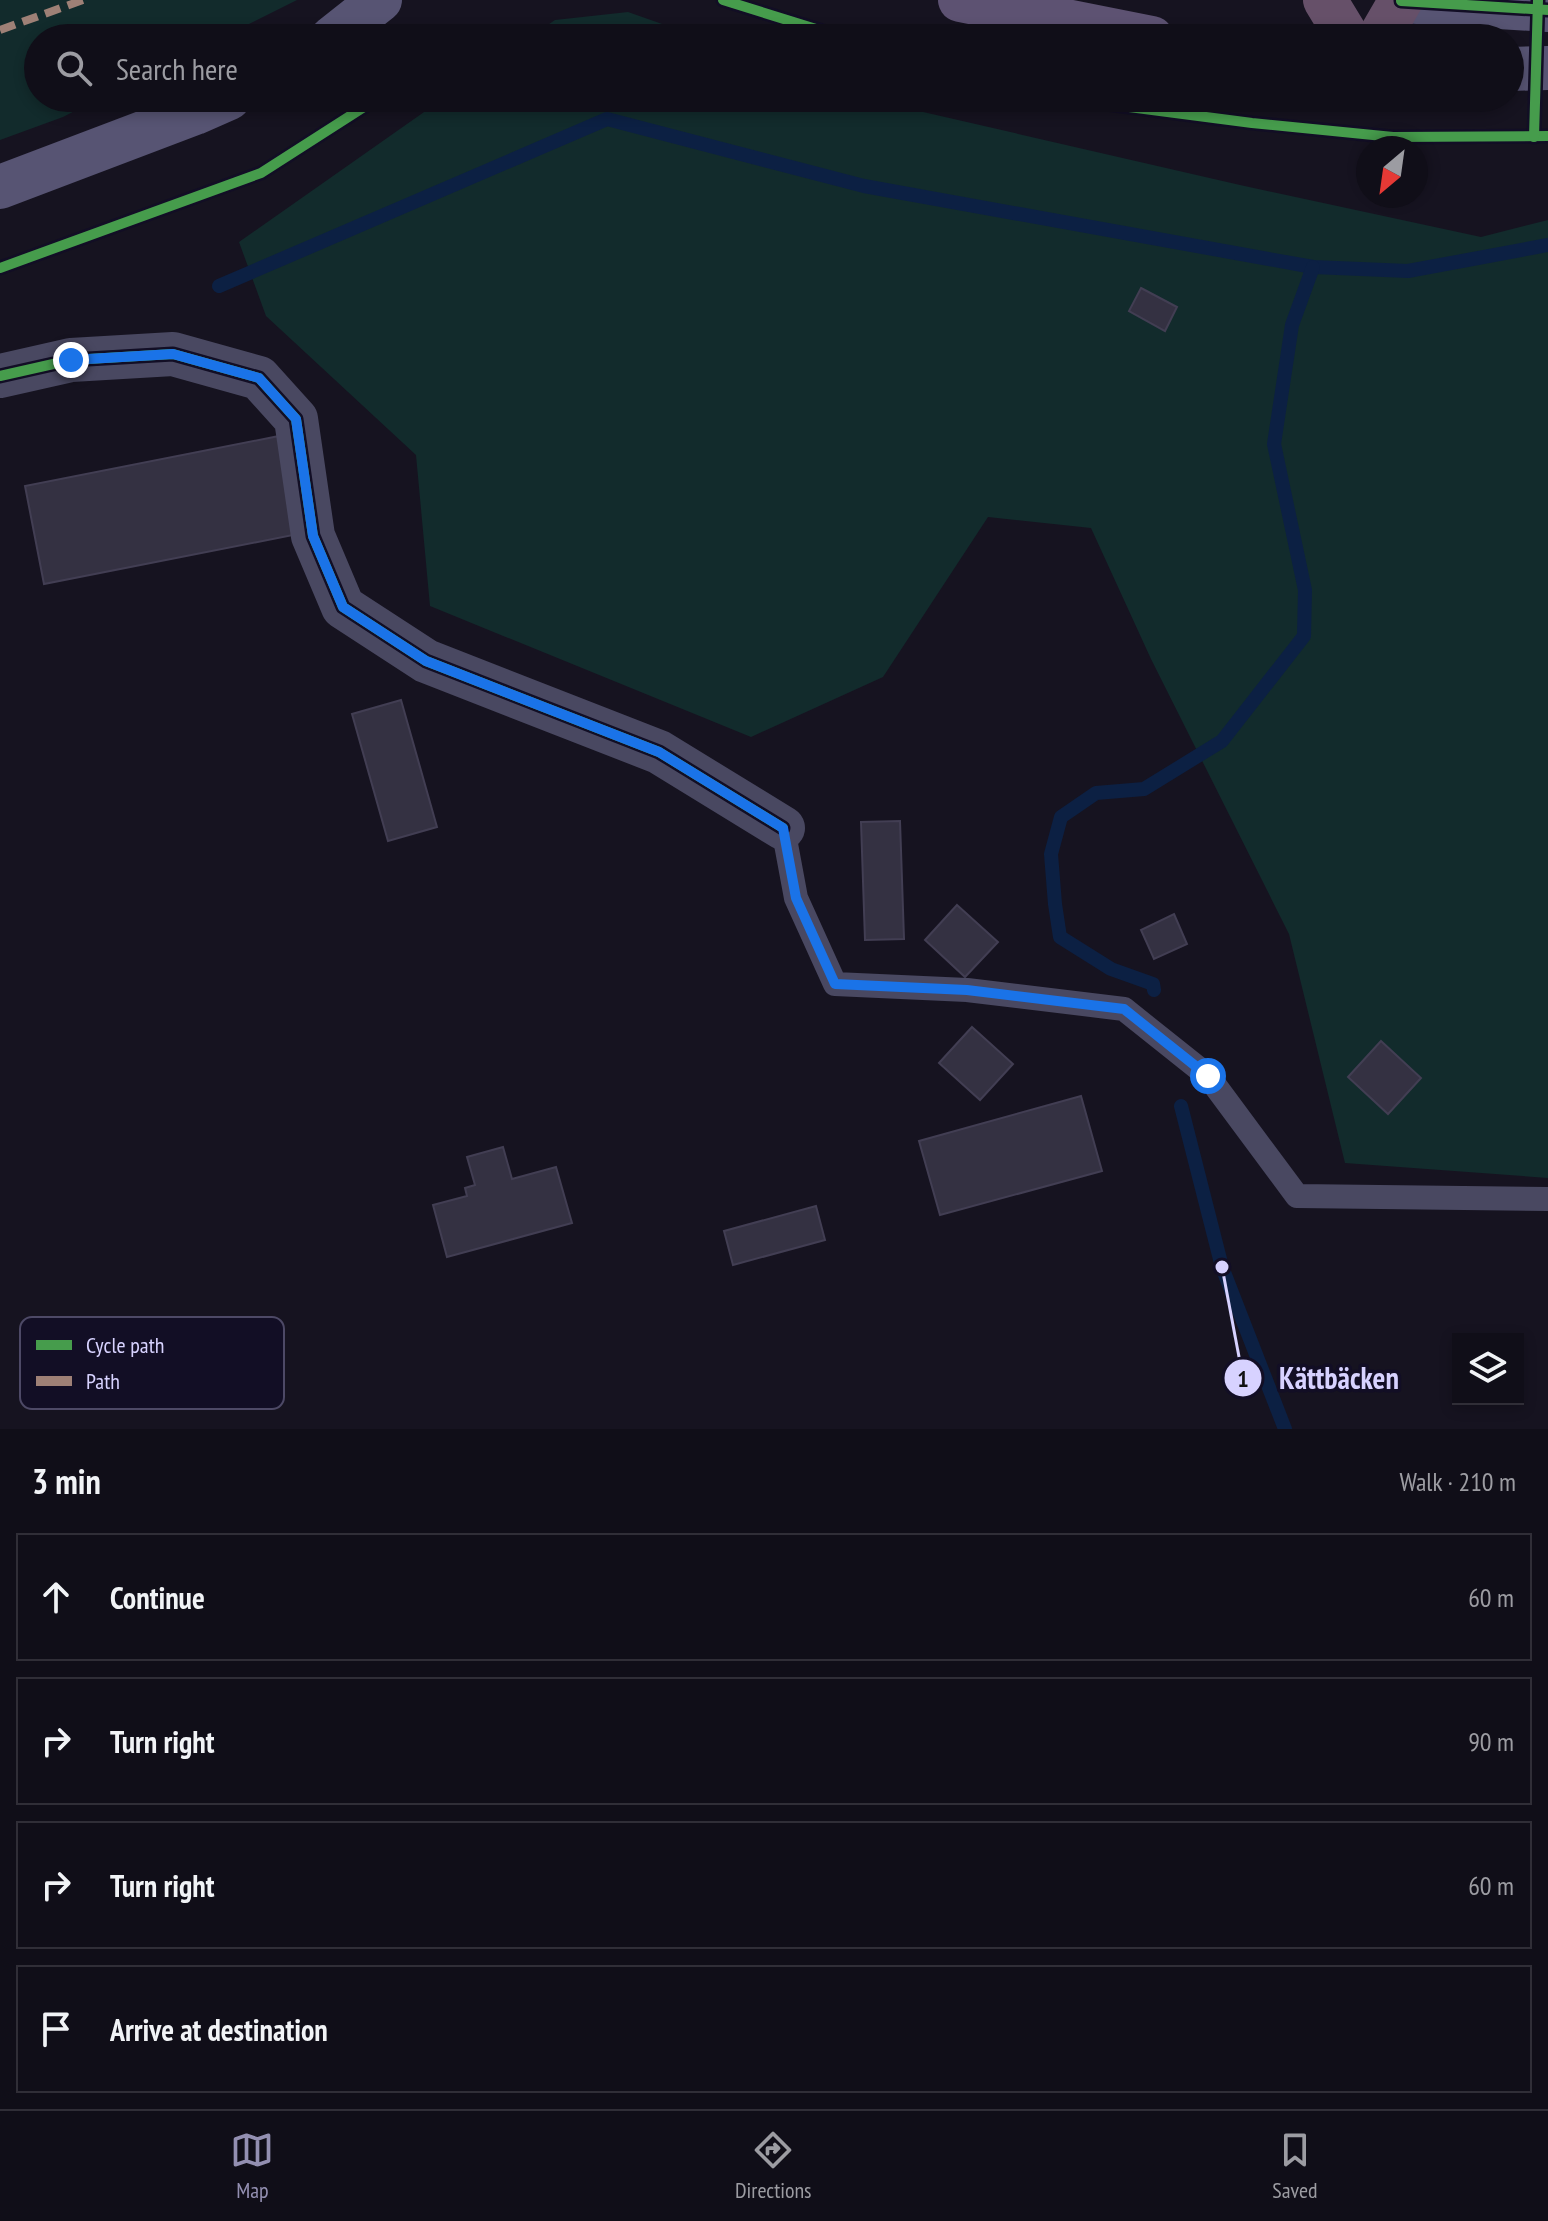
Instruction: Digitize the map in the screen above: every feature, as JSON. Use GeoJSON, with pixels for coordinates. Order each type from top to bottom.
{"type":"FeatureCollection","features":[{"type":"Feature","properties":{"kind":"highway"},"geometry":{"type":"LineString","coordinates":[[1325,0],[1340,24]]}},
{"type":"Feature","properties":{"kind":"highway"},"geometry":{"type":"LineString","coordinates":[[1387,24],[1401,0]]}},
{"type":"Feature","properties":{"kind":"main road"},"geometry":{"type":"LineString","coordinates":[[350,24],[380,0]]}},
{"type":"Feature","properties":{"kind":"main road"},"geometry":{"type":"LineString","coordinates":[[960,0],[1081,24]]}},
{"type":"Feature","properties":{"kind":"main road"},"geometry":{"type":"LineString","coordinates":[[1380,0],[1548,10]]}},
{"type":"Feature","properties":{"kind":"main road"},"geometry":{"type":"LineString","coordinates":[[1524,69],[1548,68]]}},
{"type":"Feature","properties":{"kind":"main road"},"geometry":{"type":"LineString","coordinates":[[0,187],[197,112]]}},
{"type":"Feature","properties":{"kind":"street"},"geometry":{"type":"LineString","coordinates":[[0,376],[71,360],[173,354],[259,378],[296,419],[313,536],[343,607],[426,661],[659,752],[783,828]]}},
{"type":"Feature","properties":{"kind":"lane"},"geometry":{"type":"LineString","coordinates":[[783,828],[796,898],[835,984],[967,990],[1124,1009],[1208,1076],[1297,1196],[1548,1199]]}},
{"type":"Feature","properties":{"kind":"green space"},"geometry":{"type":"Polygon","coordinates":[[[0,0],[297,0],[249,24],[24,24],[24,112],[73,112],[0,140],[0,0]]]}},
{"type":"Feature","properties":{"kind":"green space"},"geometry":{"type":"Polygon","coordinates":[[[628,12],[662,24],[549,24],[555,20],[628,12]]]}},
{"type":"Feature","properties":{"kind":"green space"},"geometry":{"type":"Polygon","coordinates":[[[424,112],[923,112],[1481,237],[1548,220],[1548,1178],[1345,1163],[1289,934],[1151,659],[1091,528],[988,517],[883,677],[751,737],[430,606],[416,455],[266,316],[239,242],[424,112]]]}},
{"type":"Feature","properties":{"kind":"building"},"geometry":{"type":"Polygon","coordinates":[[[1141,288],[1177,307],[1165,331],[1129,311],[1141,288]]]}},
{"type":"Feature","properties":{"kind":"building"},"geometry":{"type":"Polygon","coordinates":[[[279,436],[298,534],[44,584],[25,486],[279,436]]]}},
{"type":"Feature","properties":{"kind":"building"},"geometry":{"type":"Polygon","coordinates":[[[401,700],[437,827],[388,841],[352,714],[401,700]]]}},
{"type":"Feature","properties":{"kind":"building"},"geometry":{"type":"Polygon","coordinates":[[[900,821],[904,939],[865,940],[861,822],[900,821]]]}},
{"type":"Feature","properties":{"kind":"building"},"geometry":{"type":"Polygon","coordinates":[[[957,905],[998,942],[965,977],[925,940],[957,905]]]}},
{"type":"Feature","properties":{"kind":"building"},"geometry":{"type":"Polygon","coordinates":[[[1174,914],[1187,944],[1154,959],[1141,930],[1174,914]]]}},
{"type":"Feature","properties":{"kind":"building"},"geometry":{"type":"Polygon","coordinates":[[[972,1027],[1013,1064],[980,1100],[939,1063],[972,1027]]]}},
{"type":"Feature","properties":{"kind":"building"},"geometry":{"type":"Polygon","coordinates":[[[1381,1041],[1421,1078],[1388,1114],[1348,1077],[1381,1041]]]}},
{"type":"Feature","properties":{"kind":"building"},"geometry":{"type":"Polygon","coordinates":[[[1081,1096],[1102,1171],[940,1215],[919,1141],[1081,1096]]]}},
{"type":"Feature","properties":{"kind":"building"},"geometry":{"type":"Polygon","coordinates":[[[503,1147],[512,1179],[556,1167],[572,1223],[447,1257],[433,1205],[467,1196],[465,1188],[475,1185],[467,1157],[503,1147]]]}},
{"type":"Feature","properties":{"kind":"building"},"geometry":{"type":"Polygon","coordinates":[[[816,1206],[825,1240],[733,1265],[724,1231],[816,1206]]]}},
{"type":"Feature","properties":{"kind":"waterway"},"geometry":{"type":"LineString","coordinates":[[219,286],[607,119],[864,186],[1313,267],[1408,271],[1548,245]]}},
{"type":"Feature","properties":{"kind":"waterway"},"geometry":{"type":"LineString","coordinates":[[1154,990],[1153,984],[1111,969],[1060,937],[1051,854],[1061,817],[1096,793],[1144,789],[1222,741],[1304,636],[1305,590],[1274,444],[1292,325],[1313,267]]}},
{"type":"Feature","properties":{"kind":"waterway"},"geometry":{"type":"LineString","coordinates":[[1181,1106],[1222,1267],[1285,1429]]}},
{"type":"Feature","properties":{"kind":"marked path"},"geometry":{"type":"LineString","coordinates":[[0,30],[83,0]]}},
{"type":"Feature","properties":{"kind":"cycle path"},"geometry":{"type":"LineString","coordinates":[[723,0],[800,24]]}},
{"type":"Feature","properties":{"kind":"cycle path"},"geometry":{"type":"LineString","coordinates":[[1534,137],[1538,0]]}},
{"type":"Feature","properties":{"kind":"cycle path"},"geometry":{"type":"LineString","coordinates":[[1401,1],[1548,10]]}},
{"type":"Feature","properties":{"kind":"cycle path"},"geometry":{"type":"LineString","coordinates":[[0,268],[261,173],[356,112]]}},
{"type":"Feature","properties":{"kind":"cycle path"},"geometry":{"type":"LineString","coordinates":[[1167,112],[1393,137],[1548,136]]}},
{"type":"Feature","properties":{"kind":"cycle path"},"geometry":{"type":"LineString","coordinates":[[0,376],[71,360],[173,354],[259,378],[296,419],[313,536],[343,607],[426,661],[659,752],[783,828]]}},
{"type":"Feature","properties":{"kind":"place","name":"Kättbäcken"},"geometry":{"type":"Point","coordinates":[1222,1267]}},
{"type":"Feature","properties":{"kind":"route"},"geometry":{"type":"LineString","coordinates":[[71,360],[173,354],[259,378],[296,419],[313,536],[343,607],[426,661],[659,752],[783,828],[796,898],[835,984],[967,990],[1124,1009],[1208,1076]]}}]}
